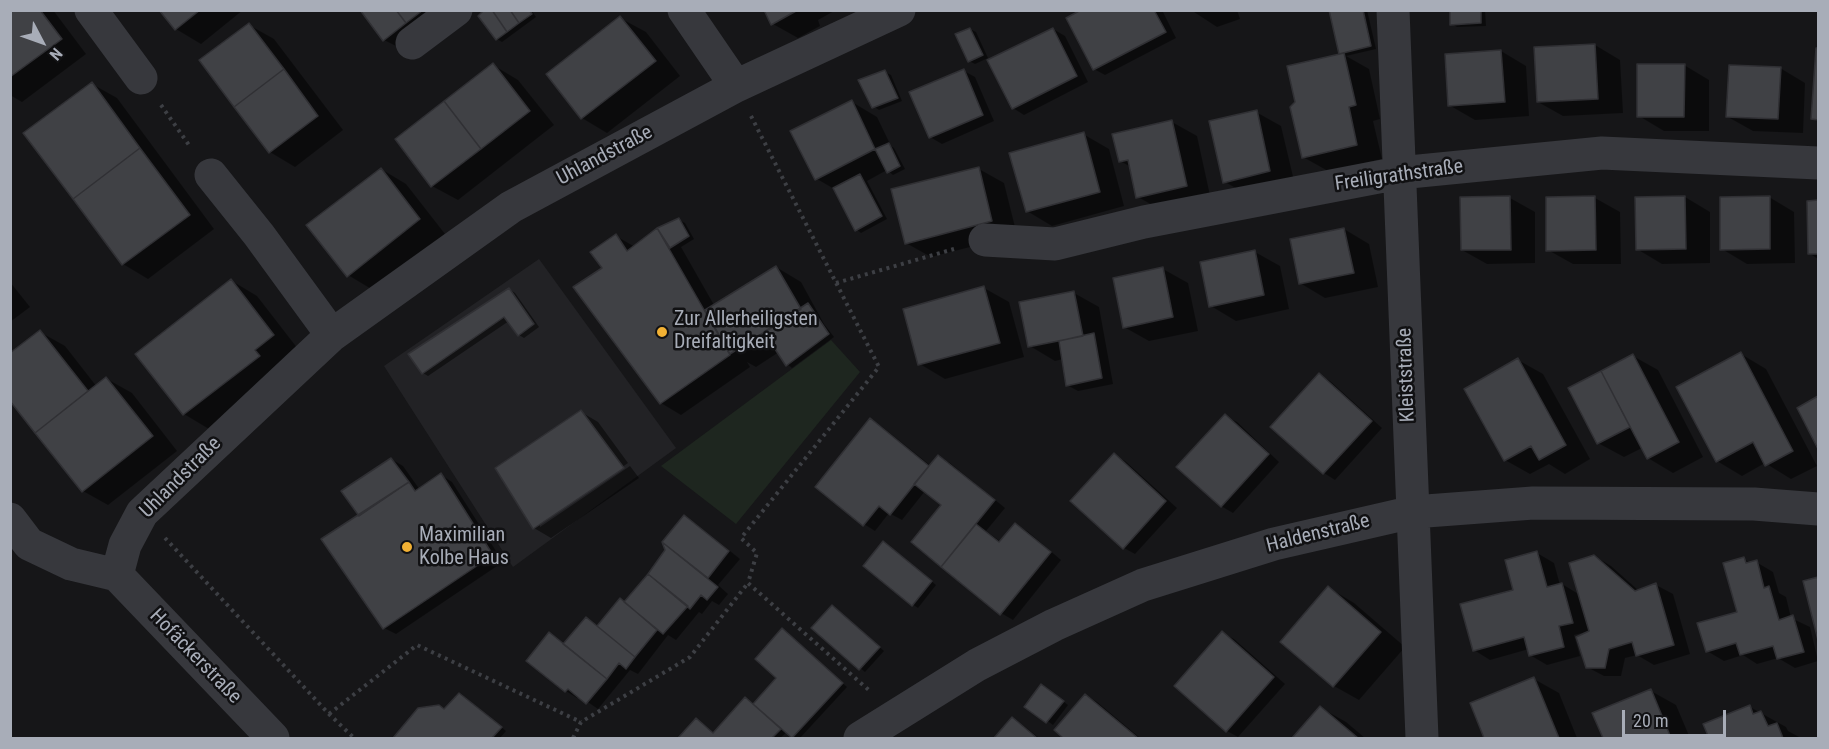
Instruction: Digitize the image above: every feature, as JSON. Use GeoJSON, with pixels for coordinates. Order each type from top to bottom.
{"type":"FeatureCollection","features":[{"type":"Feature","properties":{"kind":"street"},"geometry":{"type":"LineString","coordinates":[[91,10],[141,78]]}},
{"type":"Feature","properties":{"kind":"street"},"geometry":{"type":"LineString","coordinates":[[412,43],[456,10]]}},
{"type":"Feature","properties":{"kind":"street"},"geometry":{"type":"LineString","coordinates":[[684,10],[736,86]]}},
{"type":"Feature","properties":{"kind":"street","name":"Uhlandstraße"},"geometry":{"type":"LineString","coordinates":[[117,575],[125,545],[142,513],[332,334],[511,207],[736,86],[898,10]]}},
{"type":"Feature","properties":{"kind":"street","name":"Kleiststraße"},"geometry":{"type":"LineString","coordinates":[[1393,10],[1422,738]]}},
{"type":"Feature","properties":{"kind":"street","name":"Freiligrathstraße"},"geometry":{"type":"LineString","coordinates":[[985,240],[1055,244],[1144,222],[1399,173],[1602,153],[1818,163]]}},
{"type":"Feature","properties":{"kind":"street"},"geometry":{"type":"LineString","coordinates":[[211,175],[259,235],[332,334]]}},
{"type":"Feature","properties":{"kind":"street","name":"Haldenstraße"},"geometry":{"type":"LineString","coordinates":[[860,738],[977,665],[1054,625],[1143,585],[1274,544],[1413,512],[1533,503],[1754,504],[1818,509]]}},
{"type":"Feature","properties":{"kind":"street"},"geometry":{"type":"LineString","coordinates":[[10,519],[29,544],[71,564],[117,575]]}},
{"type":"Feature","properties":{"kind":"street","name":"Hofäckerstraße"},"geometry":{"type":"LineString","coordinates":[[117,575],[273,738]]}},
{"type":"Feature","properties":{"kind":"path"},"geometry":{"type":"LineString","coordinates":[[141,78],[211,175]]}},
{"type":"Feature","properties":{"kind":"path"},"geometry":{"type":"LineString","coordinates":[[573,738],[581,722],[690,657],[748,583],[757,553],[741,538],[879,367],[736,86]]}},
{"type":"Feature","properties":{"kind":"path"},"geometry":{"type":"LineString","coordinates":[[836,283],[985,240]]}},
{"type":"Feature","properties":{"kind":"path"},"geometry":{"type":"LineString","coordinates":[[142,513],[354,738]]}},
{"type":"Feature","properties":{"kind":"path"},"geometry":{"type":"LineString","coordinates":[[748,583],[896,715]]}},
{"type":"Feature","properties":{"kind":"path"},"geometry":{"type":"LineString","coordinates":[[329,714],[417,645],[581,722]]}},
{"type":"Feature","properties":{"kind":"shaded area"},"geometry":{"type":"Polygon","coordinates":[[[539,259],[676,448],[513,567],[384,366],[539,259]]]}},
{"type":"Feature","properties":{"kind":"shaded area"},"geometry":{"type":"Polygon","coordinates":[[[831,340],[860,372],[736,524],[661,466],[831,340]]]}},
{"type":"Feature","properties":{"kind":"building"},"geometry":{"type":"Polygon","coordinates":[[[10,10],[40,10],[62,39],[10,77],[10,10]]]}},
{"type":"Feature","properties":{"kind":"building"},"geometry":{"type":"Polygon","coordinates":[[[159,10],[200,10],[175,30],[159,10]]]}},
{"type":"Feature","properties":{"kind":"building"},"geometry":{"type":"Polygon","coordinates":[[[360,10],[396,10],[406,23],[383,41],[360,10]]]}},
{"type":"Feature","properties":{"kind":"building"},"geometry":{"type":"Polygon","coordinates":[[[396,10],[423,10],[406,23],[396,10]]]}},
{"type":"Feature","properties":{"kind":"building"},"geometry":{"type":"Polygon","coordinates":[[[484,10],[492,10],[507,32],[496,40],[478,16],[484,10]]]}},
{"type":"Feature","properties":{"kind":"building"},"geometry":{"type":"Polygon","coordinates":[[[492,10],[510,10],[519,23],[507,32],[492,10]]]}},
{"type":"Feature","properties":{"kind":"building"},"geometry":{"type":"Polygon","coordinates":[[[510,10],[529,10],[532,14],[519,23],[510,10]]]}},
{"type":"Feature","properties":{"kind":"building"},"geometry":{"type":"Polygon","coordinates":[[[764,10],[796,10],[796,11],[771,25],[764,10]]]}},
{"type":"Feature","properties":{"kind":"building"},"geometry":{"type":"Polygon","coordinates":[[[1081,10],[1154,10],[1166,32],[1093,70],[1066,18],[1081,10]]]}},
{"type":"Feature","properties":{"kind":"building"},"geometry":{"type":"Polygon","coordinates":[[[1329,10],[1363,10],[1371,46],[1339,54],[1329,10]]]}},
{"type":"Feature","properties":{"kind":"building"},"geometry":{"type":"Polygon","coordinates":[[[1450,10],[1481,10],[1481,23],[1450,25],[1450,10]]]}},
{"type":"Feature","properties":{"kind":"building"},"geometry":{"type":"Polygon","coordinates":[[[620,16],[656,61],[581,119],[546,74],[620,16]]]}},
{"type":"Feature","properties":{"kind":"building"},"geometry":{"type":"Polygon","coordinates":[[[249,23],[284,69],[234,107],[199,60],[249,23]]]}},
{"type":"Feature","properties":{"kind":"building"},"geometry":{"type":"Polygon","coordinates":[[[970,28],[983,55],[968,62],[955,34],[970,28]]]}},
{"type":"Feature","properties":{"kind":"building"},"geometry":{"type":"Polygon","coordinates":[[[1053,28],[1077,76],[1012,109],[987,60],[1053,28]]]}},
{"type":"Feature","properties":{"kind":"building"},"geometry":{"type":"Polygon","coordinates":[[[1595,44],[1598,99],[1537,102],[1534,47],[1595,44]]]}},
{"type":"Feature","properties":{"kind":"building"},"geometry":{"type":"Polygon","coordinates":[[[1816,48],[1818,48],[1818,120],[1811,119],[1816,48]]]}},
{"type":"Feature","properties":{"kind":"building"},"geometry":{"type":"Polygon","coordinates":[[[1501,50],[1505,102],[1448,106],[1445,54],[1501,50]]]}},
{"type":"Feature","properties":{"kind":"building"},"geometry":{"type":"Polygon","coordinates":[[[1344,53],[1356,105],[1349,107],[1357,145],[1302,158],[1290,107],[1295,102],[1287,66],[1344,53]]]}},
{"type":"Feature","properties":{"kind":"building"},"geometry":{"type":"Polygon","coordinates":[[[493,63],[530,111],[481,149],[444,101],[493,63]]]}},
{"type":"Feature","properties":{"kind":"building"},"geometry":{"type":"Polygon","coordinates":[[[1637,64],[1685,64],[1684,117],[1637,117],[1637,64]]]}},
{"type":"Feature","properties":{"kind":"building"},"geometry":{"type":"Polygon","coordinates":[[[1729,65],[1781,67],[1778,119],[1726,117],[1729,65]]]}},
{"type":"Feature","properties":{"kind":"building"},"geometry":{"type":"Polygon","coordinates":[[[284,69],[318,116],[269,153],[234,107],[284,69]]]}},
{"type":"Feature","properties":{"kind":"building"},"geometry":{"type":"Polygon","coordinates":[[[964,69],[983,115],[929,138],[909,92],[964,69]]]}},
{"type":"Feature","properties":{"kind":"building"},"geometry":{"type":"Polygon","coordinates":[[[885,70],[898,98],[872,108],[858,80],[885,70]]]}},
{"type":"Feature","properties":{"kind":"building"},"geometry":{"type":"Polygon","coordinates":[[[92,82],[140,148],[73,199],[23,133],[92,82]]]}},
{"type":"Feature","properties":{"kind":"building"},"geometry":{"type":"Polygon","coordinates":[[[852,100],[875,149],[815,180],[790,131],[852,100]]]}},
{"type":"Feature","properties":{"kind":"building"},"geometry":{"type":"Polygon","coordinates":[[[444,101],[481,149],[431,187],[395,139],[444,101]]]}},
{"type":"Feature","properties":{"kind":"building"},"geometry":{"type":"Polygon","coordinates":[[[1257,110],[1270,171],[1223,183],[1209,121],[1257,110]]]}},
{"type":"Feature","properties":{"kind":"building"},"geometry":{"type":"Polygon","coordinates":[[[1172,120],[1187,186],[1136,198],[1128,160],[1119,162],[1112,134],[1172,120]]]}},
{"type":"Feature","properties":{"kind":"building"},"geometry":{"type":"Polygon","coordinates":[[[1084,132],[1100,192],[1026,212],[1009,153],[1084,132]]]}},
{"type":"Feature","properties":{"kind":"building"},"geometry":{"type":"Polygon","coordinates":[[[889,143],[900,166],[887,173],[875,149],[889,143]]]}},
{"type":"Feature","properties":{"kind":"building"},"geometry":{"type":"Polygon","coordinates":[[[140,148],[190,215],[122,265],[73,199],[140,148]]]}},
{"type":"Feature","properties":{"kind":"building"},"geometry":{"type":"Polygon","coordinates":[[[979,167],[992,221],[905,244],[891,189],[979,167]]]}},
{"type":"Feature","properties":{"kind":"building"},"geometry":{"type":"Polygon","coordinates":[[[381,168],[420,219],[347,277],[306,225],[381,168]]]}},
{"type":"Feature","properties":{"kind":"building"},"geometry":{"type":"Polygon","coordinates":[[[860,174],[882,216],[855,231],[833,188],[860,174]]]}},
{"type":"Feature","properties":{"kind":"building"},"geometry":{"type":"Polygon","coordinates":[[[1510,196],[1511,250],[1461,250],[1460,197],[1510,196]]]}},
{"type":"Feature","properties":{"kind":"building"},"geometry":{"type":"Polygon","coordinates":[[[1595,196],[1596,250],[1546,251],[1546,197],[1595,196]]]}},
{"type":"Feature","properties":{"kind":"building"},"geometry":{"type":"Polygon","coordinates":[[[1685,196],[1686,249],[1636,250],[1635,197],[1685,196]]]}},
{"type":"Feature","properties":{"kind":"building"},"geometry":{"type":"Polygon","coordinates":[[[1770,196],[1770,249],[1720,250],[1720,197],[1770,196]]]}},
{"type":"Feature","properties":{"kind":"building"},"geometry":{"type":"Polygon","coordinates":[[[1818,200],[1818,254],[1808,254],[1807,201],[1818,200]]]}},
{"type":"Feature","properties":{"kind":"building"},"geometry":{"type":"Polygon","coordinates":[[[679,218],[689,236],[670,248],[657,228],[679,218]]]}},
{"type":"Feature","properties":{"kind":"building","name":"Zur Allerheiligsten Dreifaltigkeit"},"geometry":{"type":"Polygon","coordinates":[[[657,228],[730,355],[660,404],[573,287],[602,268],[590,252],[616,234],[627,251],[657,228]]]}},
{"type":"Feature","properties":{"kind":"building"},"geometry":{"type":"Polygon","coordinates":[[[1344,228],[1354,273],[1299,284],[1290,239],[1344,228]]]}},
{"type":"Feature","properties":{"kind":"building"},"geometry":{"type":"Polygon","coordinates":[[[1255,250],[1264,295],[1209,307],[1200,262],[1255,250]]]}},
{"type":"Feature","properties":{"kind":"building"},"geometry":{"type":"Polygon","coordinates":[[[776,266],[801,309],[730,354],[705,310],[776,266]]]}},
{"type":"Feature","properties":{"kind":"building"},"geometry":{"type":"Polygon","coordinates":[[[1163,267],[1173,317],[1123,328],[1113,278],[1163,267]]]}},
{"type":"Feature","properties":{"kind":"building"},"geometry":{"type":"Polygon","coordinates":[[[231,279],[274,335],[255,350],[260,356],[183,415],[135,354],[231,279]]]}},
{"type":"Feature","properties":{"kind":"building"},"geometry":{"type":"Polygon","coordinates":[[[984,286],[1000,343],[918,365],[903,309],[984,286]]]}},
{"type":"Feature","properties":{"kind":"building"},"geometry":{"type":"Polygon","coordinates":[[[509,288],[534,324],[518,336],[504,317],[422,374],[408,354],[509,288]]]}},
{"type":"Feature","properties":{"kind":"building"},"geometry":{"type":"Polygon","coordinates":[[[1074,291],[1083,336],[1028,347],[1019,302],[1074,291]]]}},
{"type":"Feature","properties":{"kind":"building"},"geometry":{"type":"Polygon","coordinates":[[[808,303],[829,334],[786,366],[764,332],[808,303]]]}},
{"type":"Feature","properties":{"kind":"building"},"geometry":{"type":"Polygon","coordinates":[[[40,330],[88,391],[35,433],[10,401],[10,353],[40,330]]]}},
{"type":"Feature","properties":{"kind":"building"},"geometry":{"type":"Polygon","coordinates":[[[1094,333],[1102,378],[1066,386],[1059,341],[1094,333]]]}},
{"type":"Feature","properties":{"kind":"building"},"geometry":{"type":"Polygon","coordinates":[[[1741,352],[1793,451],[1765,466],[1753,442],[1716,462],[1676,387],[1741,352]]]}},
{"type":"Feature","properties":{"kind":"building"},"geometry":{"type":"Polygon","coordinates":[[[1633,354],[1679,442],[1647,459],[1601,371],[1633,354]]]}},
{"type":"Feature","properties":{"kind":"building"},"geometry":{"type":"Polygon","coordinates":[[[1518,358],[1566,445],[1539,460],[1531,446],[1504,461],[1464,389],[1518,358]]]}},
{"type":"Feature","properties":{"kind":"building"},"geometry":{"type":"Polygon","coordinates":[[[1601,371],[1630,427],[1597,444],[1568,388],[1601,371]]]}},
{"type":"Feature","properties":{"kind":"building"},"geometry":{"type":"Polygon","coordinates":[[[1319,373],[1372,421],[1323,474],[1270,427],[1319,373]]]}},
{"type":"Feature","properties":{"kind":"building"},"geometry":{"type":"Polygon","coordinates":[[[106,377],[153,436],[82,492],[35,433],[106,377]]]}},
{"type":"Feature","properties":{"kind":"building"},"geometry":{"type":"Polygon","coordinates":[[[1818,396],[1818,449],[1797,408],[1818,396]]]}},
{"type":"Feature","properties":{"kind":"building"},"geometry":{"type":"Polygon","coordinates":[[[581,410],[624,468],[533,529],[495,468],[581,410]]]}},
{"type":"Feature","properties":{"kind":"building"},"geometry":{"type":"Polygon","coordinates":[[[1225,414],[1269,454],[1221,507],[1176,467],[1225,414]]]}},
{"type":"Feature","properties":{"kind":"building"},"geometry":{"type":"Polygon","coordinates":[[[870,418],[929,466],[890,515],[879,506],[863,526],[815,487],[870,418]]]}},
{"type":"Feature","properties":{"kind":"building"},"geometry":{"type":"Polygon","coordinates":[[[1114,453],[1166,501],[1123,549],[1070,501],[1114,453]]]}},
{"type":"Feature","properties":{"kind":"building"},"geometry":{"type":"Polygon","coordinates":[[[938,455],[995,500],[941,567],[911,542],[941,505],[914,484],[938,455]]]}},
{"type":"Feature","properties":{"kind":"building"},"geometry":{"type":"Polygon","coordinates":[[[391,458],[409,482],[359,516],[341,491],[391,458]]]}},
{"type":"Feature","properties":{"kind":"building","name":"Maximilian Kolbe Haus"},"geometry":{"type":"Polygon","coordinates":[[[441,473],[493,555],[383,629],[321,539],[409,482],[415,491],[441,473]]]}},
{"type":"Feature","properties":{"kind":"building"},"geometry":{"type":"Polygon","coordinates":[[[684,515],[729,551],[708,578],[662,542],[684,515]]]}},
{"type":"Feature","properties":{"kind":"building"},"geometry":{"type":"Polygon","coordinates":[[[1015,523],[1051,552],[1000,615],[941,567],[976,524],[999,542],[1015,523]]]}},
{"type":"Feature","properties":{"kind":"building"},"geometry":{"type":"Polygon","coordinates":[[[883,541],[932,581],[912,606],[863,566],[883,541]]]}},
{"type":"Feature","properties":{"kind":"building"},"geometry":{"type":"Polygon","coordinates":[[[662,542],[718,587],[707,600],[701,595],[690,609],[648,574],[665,550],[662,542]]]}},
{"type":"Feature","properties":{"kind":"building"},"geometry":{"type":"Polygon","coordinates":[[[1537,551],[1547,587],[1562,583],[1573,623],[1559,626],[1564,647],[1529,656],[1524,637],[1473,651],[1460,604],[1513,590],[1505,560],[1537,551]]]}},
{"type":"Feature","properties":{"kind":"building"},"geometry":{"type":"Polygon","coordinates":[[[1594,555],[1635,591],[1656,583],[1674,645],[1636,656],[1632,642],[1609,649],[1605,668],[1586,668],[1576,637],[1589,631],[1569,563],[1594,555]]]}},
{"type":"Feature","properties":{"kind":"building"},"geometry":{"type":"Polygon","coordinates":[[[1744,557],[1746,563],[1757,560],[1764,588],[1769,586],[1779,620],[1793,615],[1804,652],[1777,659],[1773,646],[1740,655],[1736,643],[1706,652],[1697,623],[1737,612],[1723,563],[1744,557]]]}},
{"type":"Feature","properties":{"kind":"building"},"geometry":{"type":"Polygon","coordinates":[[[648,574],[688,606],[663,634],[624,602],[648,574]]]}},
{"type":"Feature","properties":{"kind":"building"},"geometry":{"type":"Polygon","coordinates":[[[1818,577],[1818,640],[1803,581],[1818,577]]]}},
{"type":"Feature","properties":{"kind":"building"},"geometry":{"type":"Polygon","coordinates":[[[1328,586],[1381,632],[1333,687],[1280,642],[1328,586]]]}},
{"type":"Feature","properties":{"kind":"building"},"geometry":{"type":"Polygon","coordinates":[[[620,598],[657,630],[635,657],[597,626],[620,598]]]}},
{"type":"Feature","properties":{"kind":"building"},"geometry":{"type":"Polygon","coordinates":[[[832,605],[880,647],[859,670],[811,628],[832,605]]]}},
{"type":"Feature","properties":{"kind":"building"},"geometry":{"type":"Polygon","coordinates":[[[586,617],[635,657],[626,669],[619,663],[607,679],[563,644],[586,617]]]}},
{"type":"Feature","properties":{"kind":"building"},"geometry":{"type":"Polygon","coordinates":[[[782,628],[843,683],[792,738],[753,704],[776,678],[755,659],[782,628]]]}},
{"type":"Feature","properties":{"kind":"building"},"geometry":{"type":"Polygon","coordinates":[[[1222,631],[1274,677],[1226,732],[1174,686],[1222,631]]]}},
{"type":"Feature","properties":{"kind":"building"},"geometry":{"type":"Polygon","coordinates":[[[549,632],[607,679],[586,704],[568,689],[565,692],[526,661],[549,632]]]}},
{"type":"Feature","properties":{"kind":"building"},"geometry":{"type":"Polygon","coordinates":[[[1534,677],[1559,738],[1484,738],[1470,703],[1534,677]]]}},
{"type":"Feature","properties":{"kind":"building"},"geometry":{"type":"Polygon","coordinates":[[[1041,684],[1064,701],[1046,723],[1024,707],[1041,684]]]}},
{"type":"Feature","properties":{"kind":"building"},"geometry":{"type":"Polygon","coordinates":[[[1651,689],[1671,738],[1603,738],[1592,713],[1651,689]]]}},
{"type":"Feature","properties":{"kind":"building"},"geometry":{"type":"Polygon","coordinates":[[[459,693],[502,727],[492,738],[393,738],[418,708],[439,705],[444,709],[459,693]]]}},
{"type":"Feature","properties":{"kind":"building"},"geometry":{"type":"Polygon","coordinates":[[[1085,694],[1138,738],[1063,738],[1054,730],[1085,694]]]}},
{"type":"Feature","properties":{"kind":"building"},"geometry":{"type":"Polygon","coordinates":[[[745,697],[781,729],[772,738],[678,738],[696,718],[713,733],[745,697]]]}},
{"type":"Feature","properties":{"kind":"building"},"geometry":{"type":"Polygon","coordinates":[[[1750,705],[1753,714],[1761,711],[1768,726],[1777,723],[1783,738],[1709,738],[1703,724],[1750,705]]]}},
{"type":"Feature","properties":{"kind":"building"},"geometry":{"type":"Polygon","coordinates":[[[1320,706],[1358,738],[1292,738],[1320,706]]]}},
{"type":"Feature","properties":{"kind":"building"},"geometry":{"type":"Polygon","coordinates":[[[1012,717],[1037,738],[994,738],[1012,717]]]}},
{"type":"Feature","properties":{"kind":"place","name":"Zur Allerheiligsten Dreifaltigkeit"},"geometry":{"type":"Point","coordinates":[662,332]}},
{"type":"Feature","properties":{"kind":"place","name":"Maximilian Kolbe Haus"},"geometry":{"type":"Point","coordinates":[407,547]}}]}
